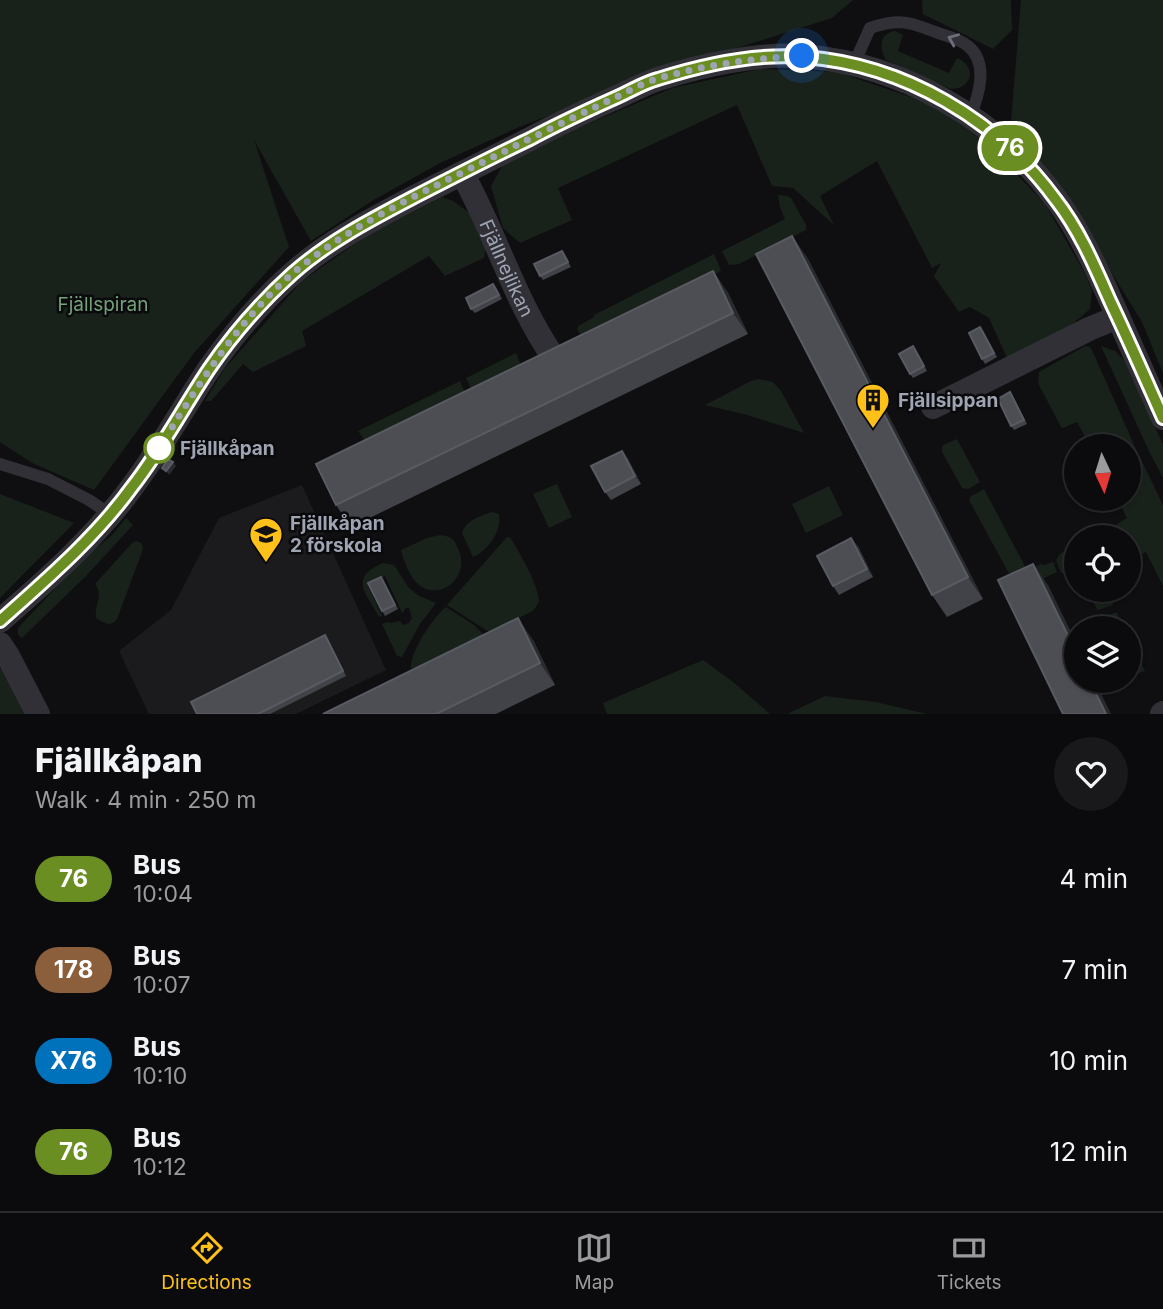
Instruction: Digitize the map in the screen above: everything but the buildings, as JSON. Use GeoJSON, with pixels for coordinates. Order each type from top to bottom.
{"type":"FeatureCollection","features":[{"type":"Feature","properties":{"kind":"street"},"geometry":{"type":"LineString","coordinates":[[0,621],[111,515],[141,476],[209,369],[244,323],[292,274],[377,216],[555,125],[654,80],[717,64],[802,56],[854,64],[897,77],[935,95],[990,131],[1020,157],[1056,199],[1092,259],[1163,418]]}},
{"type":"Feature","properties":{"kind":"street","name":"Fjällnejlikan"},"geometry":{"type":"LineString","coordinates":[[462,173],[531,320],[556,361]]}},
{"type":"Feature","properties":{"kind":"street"},"geometry":{"type":"LineString","coordinates":[[933,407],[1118,317]]}},
{"type":"Feature","properties":{"kind":"street"},"geometry":{"type":"LineString","coordinates":[[0,644],[38,714]]}},
{"type":"Feature","properties":{"kind":"lane"},"geometry":{"type":"LineString","coordinates":[[854,64],[870,29],[885,24],[912,23],[959,41],[969,46],[977,58],[980,72],[978,98],[970,116]]}},
{"type":"Feature","properties":{"kind":"lane"},"geometry":{"type":"LineString","coordinates":[[0,464],[48,479],[89,500],[111,515]]}},
{"type":"Feature","properties":{"kind":"shaded area","name":"Fjällkåpan 2 förskola"},"geometry":{"type":"Polygon","coordinates":[[[302,485],[386,670],[296,714],[149,714],[119,651],[171,610],[219,518],[302,485]]]}},
{"type":"Feature","properties":{"kind":"green space","name":"Fjällspiran"},"geometry":{"type":"Polygon","coordinates":[[[0,0],[853,0],[832,18],[649,76],[517,128],[440,163],[372,201],[311,241],[254,140],[289,247],[194,353],[94,490],[32,463],[0,442],[0,0]]]}},
{"type":"Feature","properties":{"kind":"green space"},"geometry":{"type":"Polygon","coordinates":[[[922,0],[1011,0],[1012,30],[993,49],[923,14],[922,0]]]}},
{"type":"Feature","properties":{"kind":"green space"},"geometry":{"type":"Polygon","coordinates":[[[1021,0],[1163,0],[1163,373],[1142,322],[1076,215],[1010,134],[1021,0]]]}},
{"type":"Feature","properties":{"kind":"green space"},"geometry":{"type":"Polygon","coordinates":[[[895,31],[903,35],[898,51],[949,73],[957,58],[968,66],[968,81],[951,89],[886,60],[882,51],[883,38],[895,31]]]}},
{"type":"Feature","properties":{"kind":"green space"},"geometry":{"type":"Polygon","coordinates":[[[760,69],[837,72],[934,105],[990,146],[1045,204],[1092,290],[1090,309],[1069,327],[1008,360],[989,318],[970,307],[959,312],[934,276],[941,263],[932,268],[877,161],[820,196],[834,225],[793,188],[772,186],[737,105],[558,188],[572,220],[520,243],[503,228],[491,186],[502,166],[560,136],[672,88],[760,69]]]}},
{"type":"Feature","properties":{"kind":"green space"},"geometry":{"type":"Polygon","coordinates":[[[778,195],[791,198],[806,225],[806,230],[739,264],[729,265],[722,251],[785,219],[778,195]]]}},
{"type":"Feature","properties":{"kind":"green space"},"geometry":{"type":"Polygon","coordinates":[[[442,197],[453,201],[471,214],[486,247],[484,258],[445,276],[429,256],[302,331],[306,346],[253,372],[243,364],[211,401],[205,401],[225,368],[302,281],[366,236],[442,197]]]}},
{"type":"Feature","properties":{"kind":"green space"},"geometry":{"type":"Polygon","coordinates":[[[714,254],[721,270],[719,272],[591,336],[584,338],[577,329],[594,315],[714,254]]]}},
{"type":"Feature","properties":{"kind":"green space"},"geometry":{"type":"Polygon","coordinates":[[[1085,346],[1090,347],[1129,434],[1084,434],[1077,422],[1061,427],[1038,383],[1039,372],[1085,346]]]}},
{"type":"Feature","properties":{"kind":"green space"},"geometry":{"type":"Polygon","coordinates":[[[1101,346],[1115,351],[1124,360],[1163,444],[1163,478],[1148,449],[1101,346]]]}},
{"type":"Feature","properties":{"kind":"green space"},"geometry":{"type":"Polygon","coordinates":[[[516,353],[523,370],[473,393],[466,378],[516,353]]]}},
{"type":"Feature","properties":{"kind":"green space"},"geometry":{"type":"Polygon","coordinates":[[[758,379],[773,382],[781,391],[804,433],[705,405],[758,379]]]}},
{"type":"Feature","properties":{"kind":"green space"},"geometry":{"type":"Polygon","coordinates":[[[460,381],[466,395],[368,445],[358,431],[460,381]]]}},
{"type":"Feature","properties":{"kind":"green space"},"geometry":{"type":"Polygon","coordinates":[[[957,439],[980,482],[968,489],[962,488],[942,452],[943,445],[957,439]]]}},
{"type":"Feature","properties":{"kind":"green space"},"geometry":{"type":"Polygon","coordinates":[[[1141,459],[1163,505],[1163,586],[1146,552],[1141,555],[1141,525],[1116,525],[1127,518],[1123,511],[1141,511],[1141,459]]]}},
{"type":"Feature","properties":{"kind":"green space"},"geometry":{"type":"Polygon","coordinates":[[[557,484],[572,517],[549,528],[533,494],[557,484]]]}},
{"type":"Feature","properties":{"kind":"green space"},"geometry":{"type":"Polygon","coordinates":[[[829,486],[843,515],[806,533],[792,504],[829,486]]]}},
{"type":"Feature","properties":{"kind":"green space"},"geometry":{"type":"Polygon","coordinates":[[[984,489],[1027,570],[1053,562],[1057,572],[1042,579],[1013,581],[969,500],[984,489]]]}},
{"type":"Feature","properties":{"kind":"green space"},"geometry":{"type":"Polygon","coordinates":[[[0,494],[74,523],[0,598],[0,494]]]}},
{"type":"Feature","properties":{"kind":"green space"},"geometry":{"type":"Polygon","coordinates":[[[492,512],[499,514],[496,534],[484,550],[473,557],[462,533],[470,522],[492,512]]]}},
{"type":"Feature","properties":{"kind":"green space"},"geometry":{"type":"Polygon","coordinates":[[[126,518],[133,525],[86,576],[22,638],[18,635],[18,628],[126,518]]]}},
{"type":"Feature","properties":{"kind":"green space"},"geometry":{"type":"Polygon","coordinates":[[[440,535],[454,541],[461,560],[460,569],[451,584],[436,590],[427,589],[413,578],[401,550],[440,535]]]}},
{"type":"Feature","properties":{"kind":"green space"},"geometry":{"type":"Polygon","coordinates":[[[507,537],[510,537],[528,569],[539,602],[533,611],[489,632],[447,605],[507,537]]]}},
{"type":"Feature","properties":{"kind":"green space"},"geometry":{"type":"Polygon","coordinates":[[[136,541],[141,543],[142,552],[117,619],[110,624],[105,623],[96,618],[99,593],[95,584],[136,541]]]}},
{"type":"Feature","properties":{"kind":"green space"},"geometry":{"type":"Polygon","coordinates":[[[1064,552],[1064,573],[1061,573],[1056,560],[1064,552]]]}},
{"type":"Feature","properties":{"kind":"green space"},"geometry":{"type":"Polygon","coordinates":[[[383,563],[394,565],[409,588],[419,596],[436,603],[420,624],[402,657],[397,656],[382,624],[400,621],[403,625],[409,623],[412,618],[409,608],[402,613],[385,576],[368,586],[382,616],[379,617],[363,586],[366,574],[383,563]]]}},
{"type":"Feature","properties":{"kind":"green space"},"geometry":{"type":"Polygon","coordinates":[[[1093,602],[1112,602],[1113,605],[1098,610],[1093,602]]]}},
{"type":"Feature","properties":{"kind":"green space"},"geometry":{"type":"Polygon","coordinates":[[[446,607],[474,625],[484,635],[418,668],[411,668],[414,653],[423,635],[446,607]]]}},
{"type":"Feature","properties":{"kind":"green space"},"geometry":{"type":"Polygon","coordinates":[[[703,660],[770,714],[607,714],[603,703],[703,660]]]}},
{"type":"Feature","properties":{"kind":"green space"},"geometry":{"type":"Polygon","coordinates":[[[2,669],[25,714],[0,714],[2,669]]]}},
{"type":"Feature","properties":{"kind":"green space"},"geometry":{"type":"Polygon","coordinates":[[[825,696],[876,702],[927,714],[787,714],[825,696]]]}},
{"type":"Feature","properties":{"kind":"bus line","name":"76"},"geometry":{"type":"LineString","coordinates":[[0,621],[111,515],[159,448],[209,369],[244,323],[292,274],[333,242],[377,216],[555,125],[654,80],[717,64],[802,56],[854,64],[897,77],[935,95],[990,131],[1020,157],[1056,199],[1076,230],[1092,259],[1163,418]]}},
{"type":"Feature","properties":{"kind":"place","name":"Fjällsippan"},"geometry":{"type":"Point","coordinates":[873,430]}},
{"type":"Feature","properties":{"kind":"place","name":"Fjällkåpan"},"geometry":{"type":"Point","coordinates":[159,448]}},
{"type":"Feature","properties":{"kind":"place","name":"Fjällkåpan 2 förskola"},"geometry":{"type":"Point","coordinates":[266,564]}},
{"type":"Feature","properties":{"kind":"route"},"geometry":{"type":"LineString","coordinates":[[159,448],[209,369],[244,323],[292,274],[333,242],[377,216],[555,125],[654,80],[717,64],[802,56]]}}]}
